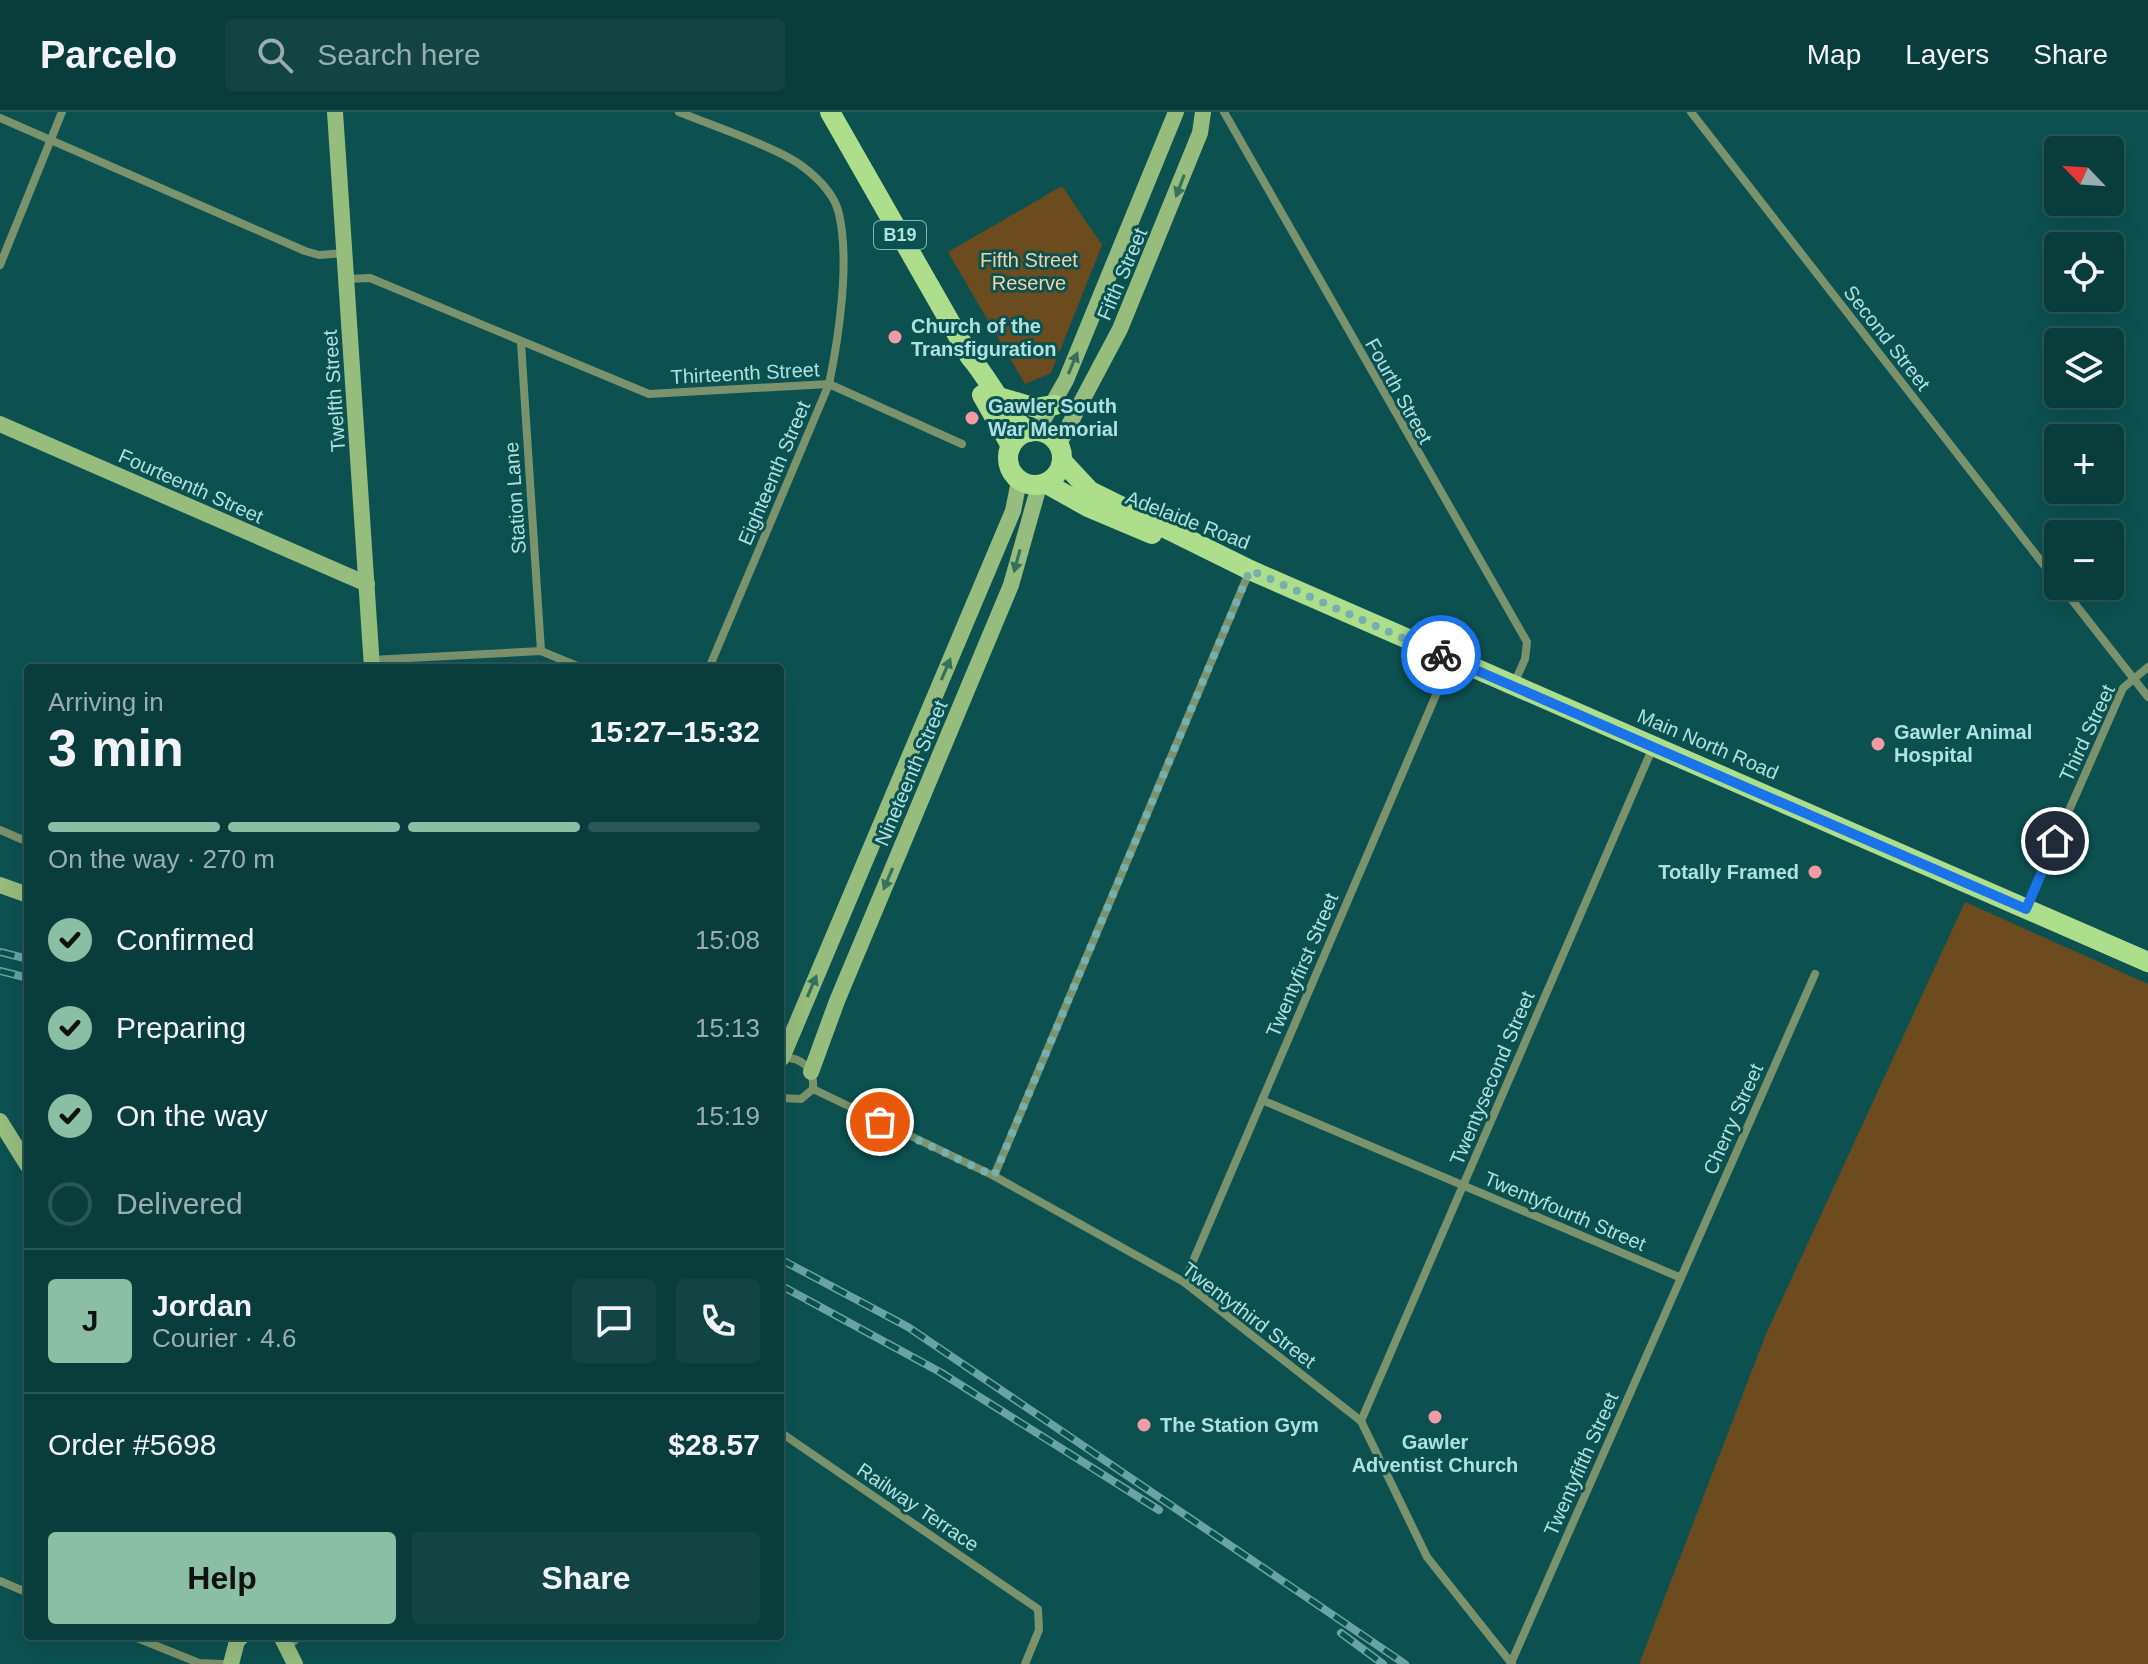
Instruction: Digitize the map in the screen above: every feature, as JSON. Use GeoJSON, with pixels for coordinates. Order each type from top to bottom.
{"type":"FeatureCollection","features":[{"type":"Feature","properties":{"kind":"main road","name":"B19"},"geometry":{"type":"LineString","coordinates":[[830,112],[970,357],[1012,417],[1033,431],[1053,437],[1061,453]]}},
{"type":"Feature","properties":{"kind":"main road","name":"B19"},"geometry":{"type":"LineString","coordinates":[[970,357],[979,390],[1011,446],[1008,465],[1019,481],[1043,485]]}},
{"type":"Feature","properties":{"kind":"main road"},"geometry":{"type":"LineString","coordinates":[[999,397],[1036,408],[1055,405]]}},
{"type":"Feature","properties":{"kind":"main road"},"geometry":{"type":"LineString","coordinates":[[1011,446],[1033,431]]}},
{"type":"Feature","properties":{"kind":"main road"},"geometry":{"type":"LineString","coordinates":[[1043,485],[1058,475],[1061,453]]}},
{"type":"Feature","properties":{"kind":"main road","name":"Adelaide Road"},"geometry":{"type":"LineString","coordinates":[[1061,453],[1090,491],[1250,570]]}},
{"type":"Feature","properties":{"kind":"main road","name":"Adelaide Road"},"geometry":{"type":"LineString","coordinates":[[1043,485],[1140,529],[1250,570]]}},
{"type":"Feature","properties":{"kind":"main road","name":"Main North Road"},"geometry":{"type":"LineString","coordinates":[[1250,570],[2148,962]]}},
{"type":"Feature","properties":{"kind":"street"},"geometry":{"type":"LineString","coordinates":[[0,265],[62,112]]}},
{"type":"Feature","properties":{"kind":"street","name":"Twelfth Street"},"geometry":{"type":"LineString","coordinates":[[335,112],[372,664]]}},
{"type":"Feature","properties":{"kind":"street","name":"Eighteenth Street"},"geometry":{"type":"LineString","coordinates":[[679,112],[801,165],[827,189],[839,212],[843,251],[836,351],[829,384],[711,664]]}},
{"type":"Feature","properties":{"kind":"street","name":"Fifth Street"},"geometry":{"type":"LineString","coordinates":[[1033,431],[1055,405],[1176,112]]}},
{"type":"Feature","properties":{"kind":"street","name":"Fifth Street"},"geometry":{"type":"LineString","coordinates":[[1061,453],[1120,329],[1200,133],[1203,112]]}},
{"type":"Feature","properties":{"kind":"street","name":"Fourth Street"},"geometry":{"type":"LineString","coordinates":[[1224,112],[1527,642],[1525,659],[1513,687]]}},
{"type":"Feature","properties":{"kind":"street","name":"Second Street"},"geometry":{"type":"LineString","coordinates":[[1691,112],[2044,565]]}},
{"type":"Feature","properties":{"kind":"street"},"geometry":{"type":"LineString","coordinates":[[0,118],[52,138],[305,251],[319,255],[345,253]]}},
{"type":"Feature","properties":{"kind":"street","name":"Thirteenth Street"},"geometry":{"type":"LineString","coordinates":[[347,279],[370,278],[649,394],[829,384],[962,444]]}},
{"type":"Feature","properties":{"kind":"street","name":"Station Lane"},"geometry":{"type":"LineString","coordinates":[[521,343],[541,651]]}},
{"type":"Feature","properties":{"kind":"street","name":"Fourteenth Street"},"geometry":{"type":"LineString","coordinates":[[0,424],[367,584]]}},
{"type":"Feature","properties":{"kind":"street","name":"Nineteenth Street"},"geometry":{"type":"LineString","coordinates":[[784,1051],[1013,511],[1019,481]]}},
{"type":"Feature","properties":{"kind":"street","name":"Nineteenth Street"},"geometry":{"type":"LineString","coordinates":[[811,1072],[837,1001],[1011,585],[1043,485]]}},
{"type":"Feature","properties":{"kind":"street"},"geometry":{"type":"LineString","coordinates":[[994,1176],[1250,570]]}},
{"type":"Feature","properties":{"kind":"street","name":"Second Street"},"geometry":{"type":"LineString","coordinates":[[2071,600],[2148,697]]}},
{"type":"Feature","properties":{"kind":"street"},"geometry":{"type":"LineString","coordinates":[[372,664],[541,651],[572,664]]}},
{"type":"Feature","properties":{"kind":"street","name":"Twentyfirst Street"},"geometry":{"type":"LineString","coordinates":[[1184,1282],[1451,660]]}},
{"type":"Feature","properties":{"kind":"street","name":"Third Street"},"geometry":{"type":"LineString","coordinates":[[2026,909],[2123,688],[2148,667]]}},
{"type":"Feature","properties":{"kind":"street","name":"Twentysecond Street"},"geometry":{"type":"LineString","coordinates":[[1361,1421],[1654,747]]}},
{"type":"Feature","properties":{"kind":"street"},"geometry":{"type":"LineString","coordinates":[[0,830],[24,840]]}},
{"type":"Feature","properties":{"kind":"street"},"geometry":{"type":"LineString","coordinates":[[0,885],[24,894]]}},
{"type":"Feature","properties":{"kind":"street","name":"Cherry Street"},"geometry":{"type":"LineString","coordinates":[[1679,1277],[1815,974]]}},
{"type":"Feature","properties":{"kind":"street"},"geometry":{"type":"LineString","coordinates":[[784,1058],[798,1059],[811,1072],[813,1089],[801,1099],[784,1098]]}},
{"type":"Feature","properties":{"kind":"street","name":"Twentythird Street"},"geometry":{"type":"LineString","coordinates":[[813,1089],[994,1176],[1184,1282],[1361,1421],[1427,1557],[1512,1663]]}},
{"type":"Feature","properties":{"kind":"street","name":"Twentyfourth Street"},"geometry":{"type":"LineString","coordinates":[[1262,1100],[1679,1277]]}},
{"type":"Feature","properties":{"kind":"street"},"geometry":{"type":"LineString","coordinates":[[0,1121],[24,1160]]}},
{"type":"Feature","properties":{"kind":"street","name":"Twentyfifth Street"},"geometry":{"type":"LineString","coordinates":[[1512,1663],[1679,1277]]}},
{"type":"Feature","properties":{"kind":"street","name":"Railway Terrace"},"geometry":{"type":"LineString","coordinates":[[784,1435],[1038,1609],[1039,1630],[1025,1664]]}},
{"type":"Feature","properties":{"kind":"street"},"geometry":{"type":"LineString","coordinates":[[0,1581],[24,1591]]}},
{"type":"Feature","properties":{"kind":"street"},"geometry":{"type":"LineString","coordinates":[[142,1640],[199,1663],[223,1664]]}},
{"type":"Feature","properties":{"kind":"street"},"geometry":{"type":"LineString","coordinates":[[231,1664],[238,1640]]}},
{"type":"Feature","properties":{"kind":"street"},"geometry":{"type":"LineString","coordinates":[[289,1640],[295,1664]]}},
{"type":"Feature","properties":{"kind":"green space","name":"Fifth Street Reserve"},"geometry":{"type":"Polygon","coordinates":[[[1062,186],[1102,245],[1051,373],[1025,384],[948,252],[1062,186]]]}},
{"type":"Feature","properties":{"kind":"green space"},"geometry":{"type":"Polygon","coordinates":[[[1965,902],[2148,984],[2148,1664],[1639,1664],[1766,1334],[1965,902]]]}},
{"type":"Feature","properties":{"kind":"railway"},"geometry":{"type":"LineString","coordinates":[[0,952],[24,958]]}},
{"type":"Feature","properties":{"kind":"railway"},"geometry":{"type":"LineString","coordinates":[[0,971],[24,977]]}},
{"type":"Feature","properties":{"kind":"railway"},"geometry":{"type":"LineString","coordinates":[[784,1261],[908,1327],[1405,1664]]}},
{"type":"Feature","properties":{"kind":"railway"},"geometry":{"type":"LineString","coordinates":[[784,1287],[940,1372],[1159,1510]]}},
{"type":"Feature","properties":{"kind":"railway"},"geometry":{"type":"LineString","coordinates":[[1341,1633],[1383,1664]]}},
{"type":"Feature","properties":{"kind":"way so far"},"geometry":{"type":"LineString","coordinates":[[880,1122],[994,1176],[1250,570],[1441,655]]}},
{"type":"Feature","properties":{"kind":"place","name":"Church of the Transfiguration"},"geometry":{"type":"Point","coordinates":[895,337]}},
{"type":"Feature","properties":{"kind":"place","name":"Gawler South War Memorial"},"geometry":{"type":"Point","coordinates":[972,418]}},
{"type":"Feature","properties":{"kind":"place","name":"Gawler Animal Hospital"},"geometry":{"type":"Point","coordinates":[1878,744]}},
{"type":"Feature","properties":{"kind":"place","name":"Totally Framed"},"geometry":{"type":"Point","coordinates":[1815,872]}},
{"type":"Feature","properties":{"kind":"place","name":"Gawler Adventist Church"},"geometry":{"type":"Point","coordinates":[1435,1417]}},
{"type":"Feature","properties":{"kind":"place","name":"The Station Gym"},"geometry":{"type":"Point","coordinates":[1144,1425]}},
{"type":"Feature","properties":{"kind":"route"},"geometry":{"type":"LineString","coordinates":[[1441,655],[2026,909],[2055,841]]}}]}
